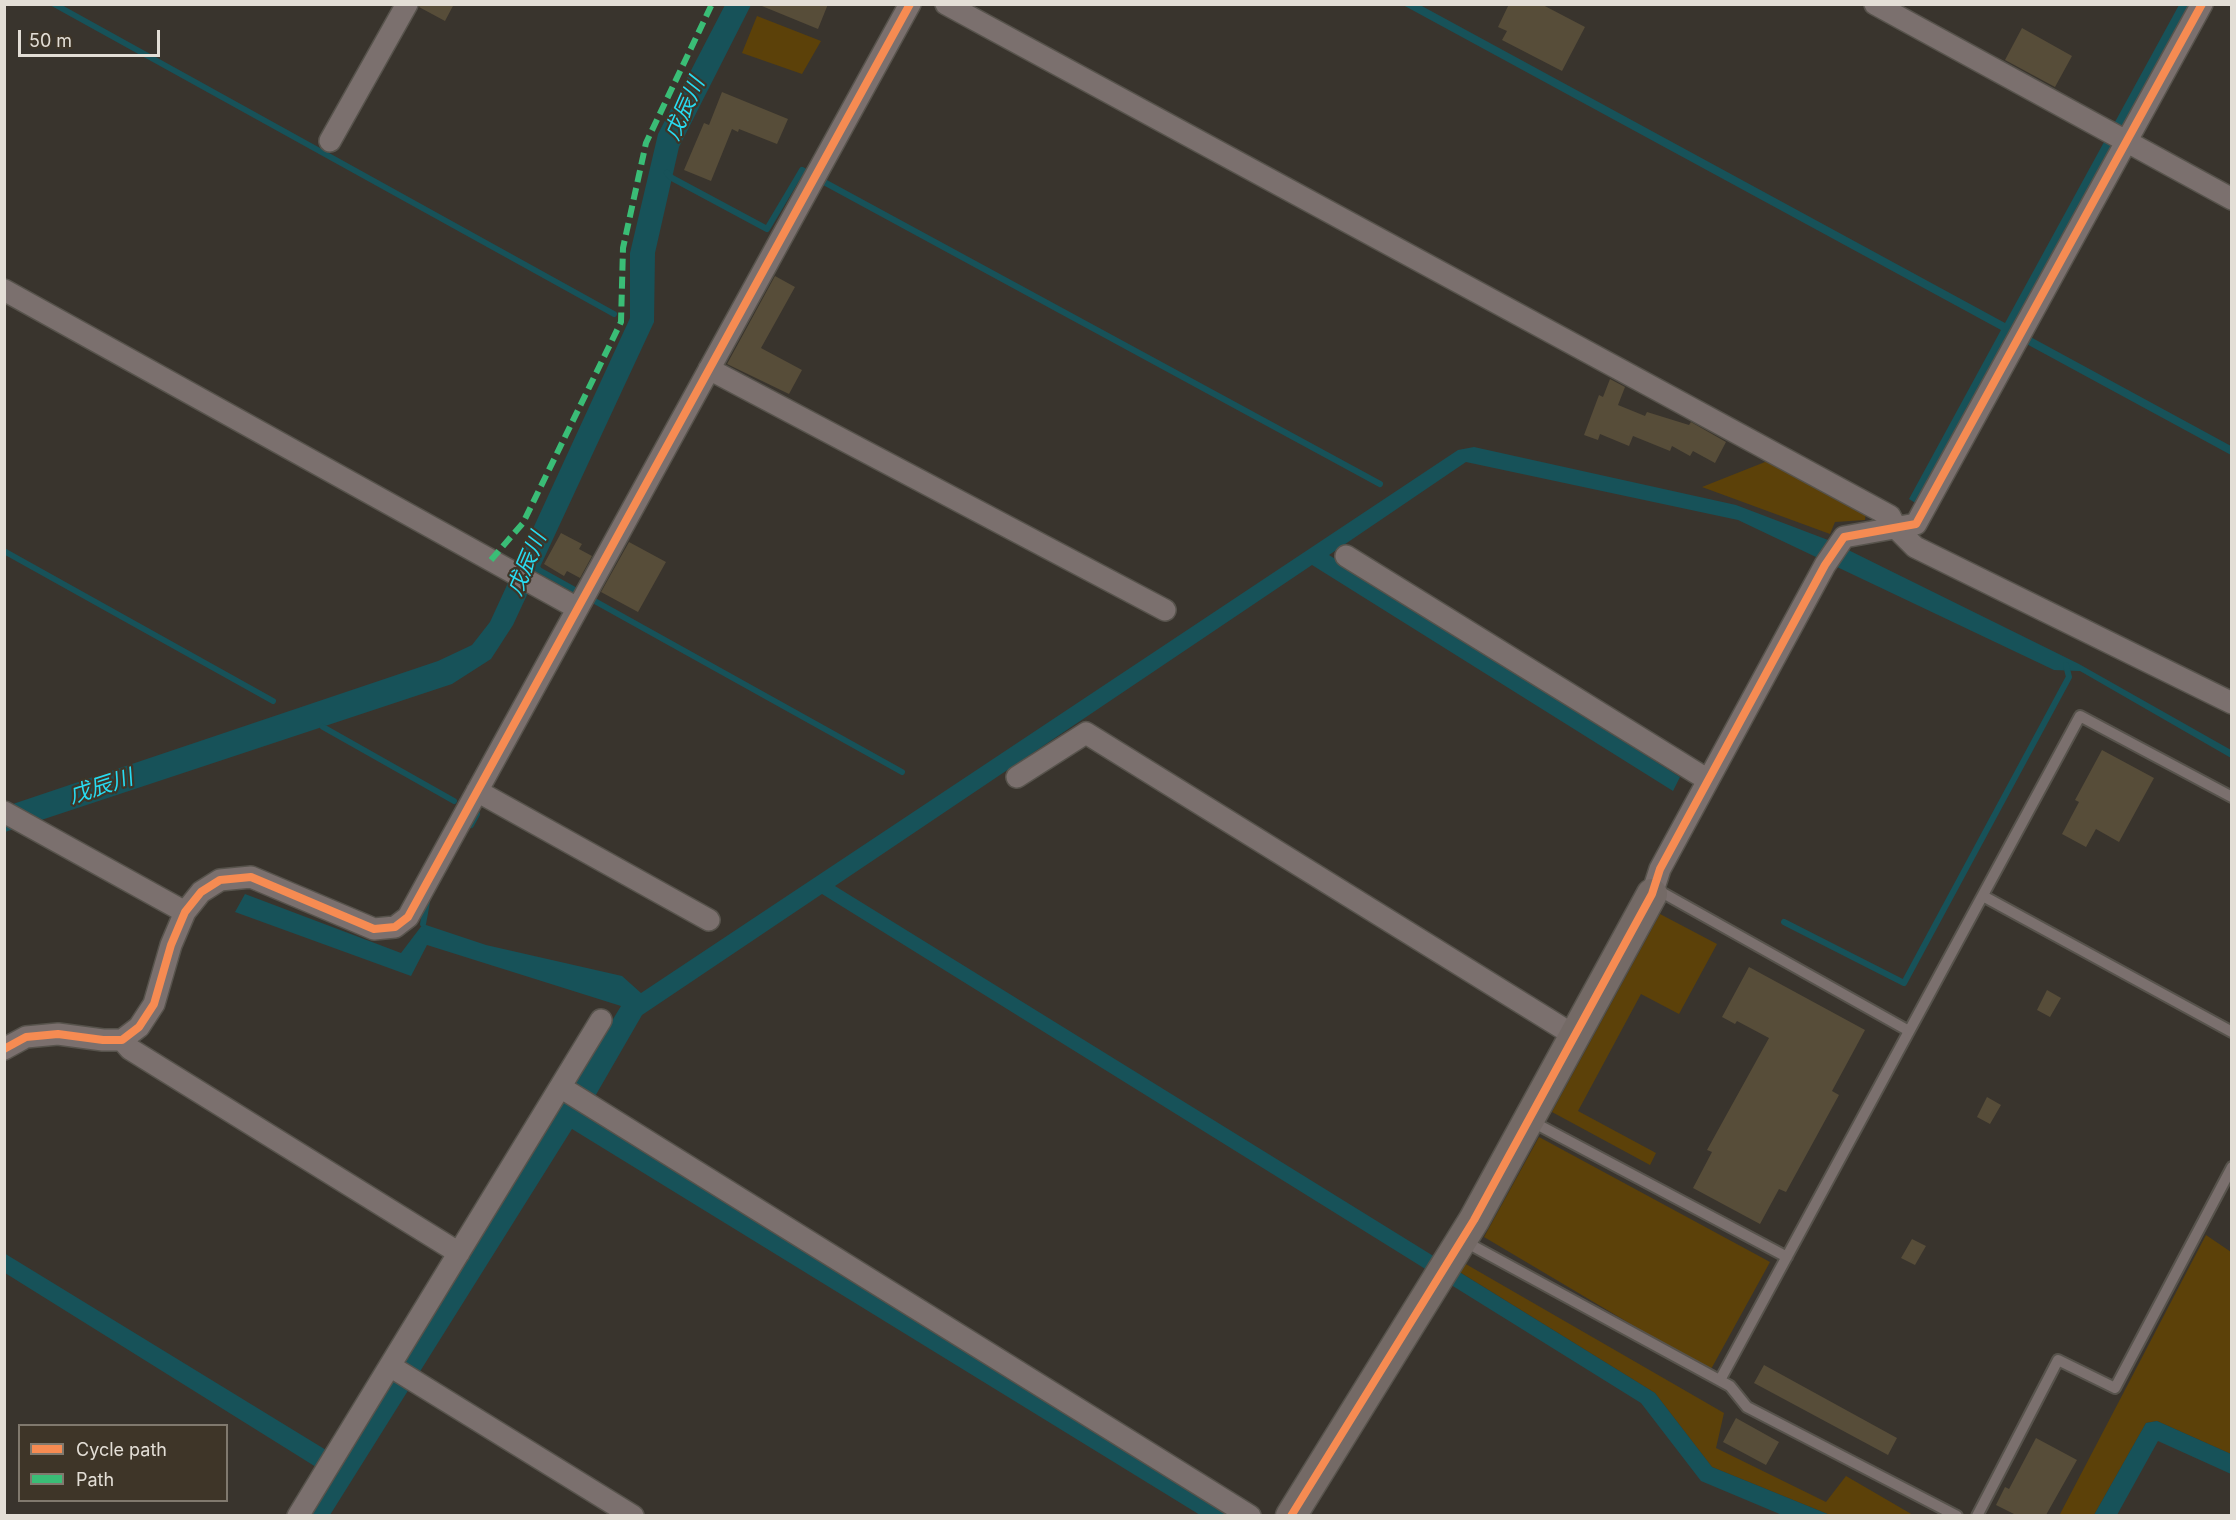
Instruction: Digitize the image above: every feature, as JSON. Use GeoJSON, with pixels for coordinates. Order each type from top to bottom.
{"type":"FeatureCollection","features":[{"type":"Feature","properties":{"kind":"street"},"geometry":{"type":"LineString","coordinates":[[330,141],[406,4]]}},
{"type":"Feature","properties":{"kind":"street"},"geometry":{"type":"LineString","coordinates":[[4,1049],[26,1037],[58,1034],[122,1040],[139,1026],[154,1004],[171,945],[185,912],[201,892],[220,880],[251,877],[374,928],[395,927],[408,917],[910,4]]}},
{"type":"Feature","properties":{"kind":"street"},"geometry":{"type":"LineString","coordinates":[[946,4],[1890,516],[1896,528],[1915,547],[2232,702]]}},
{"type":"Feature","properties":{"kind":"street"},"geometry":{"type":"LineString","coordinates":[[1875,4],[2232,199]]}},
{"type":"Feature","properties":{"kind":"street"},"geometry":{"type":"LineString","coordinates":[[1292,1515],[1449,1261],[1529,1120],[1653,891],[1660,869],[1825,565],[1844,537],[1917,524],[2020,335],[2117,137],[2202,4]]}},
{"type":"Feature","properties":{"kind":"street"},"geometry":{"type":"LineString","coordinates":[[4,290],[540,587],[582,599]]}},
{"type":"Feature","properties":{"kind":"street"},"geometry":{"type":"LineString","coordinates":[[709,369],[1166,610]]}},
{"type":"Feature","properties":{"kind":"street"},"geometry":{"type":"LineString","coordinates":[[1346,556],[1708,780]]}},
{"type":"Feature","properties":{"kind":"street"},"geometry":{"type":"LineString","coordinates":[[1017,777],[1086,733],[1575,1036]]}},
{"type":"Feature","properties":{"kind":"street"},"geometry":{"type":"LineString","coordinates":[[477,791],[709,920]]}},
{"type":"Feature","properties":{"kind":"street"},"geometry":{"type":"LineString","coordinates":[[4,812],[185,912]]}},
{"type":"Feature","properties":{"kind":"street"},"geometry":{"type":"LineString","coordinates":[[298,1515],[562,1088],[601,1020]]}},
{"type":"Feature","properties":{"kind":"street"},"geometry":{"type":"LineString","coordinates":[[122,1040],[130,1049],[459,1253]]}},
{"type":"Feature","properties":{"kind":"street"},"geometry":{"type":"LineString","coordinates":[[562,1088],[1250,1515]]}},
{"type":"Feature","properties":{"kind":"street"},"geometry":{"type":"LineString","coordinates":[[390,1366],[633,1515]]}},
{"type":"Feature","properties":{"kind":"lane"},"geometry":{"type":"LineString","coordinates":[[1720,1380],[2080,716],[2232,797]]}},
{"type":"Feature","properties":{"kind":"lane"},"geometry":{"type":"LineString","coordinates":[[1653,891],[1909,1031]]}},
{"type":"Feature","properties":{"kind":"lane"},"geometry":{"type":"LineString","coordinates":[[1983,896],[2232,1032]]}},
{"type":"Feature","properties":{"kind":"lane"},"geometry":{"type":"LineString","coordinates":[[1529,1120],[1787,1257]]}},
{"type":"Feature","properties":{"kind":"lane"},"geometry":{"type":"LineString","coordinates":[[1977,1515],[2058,1360],[2115,1388],[2232,1167]]}},
{"type":"Feature","properties":{"kind":"lane"},"geometry":{"type":"LineString","coordinates":[[1449,1261],[1720,1380],[1730,1386],[1747,1407],[1957,1515]]}},
{"type":"Feature","properties":{"kind":"shaded area"},"geometry":{"type":"Polygon","coordinates":[[[757,16],[821,41],[802,74],[742,53],[757,16]]]}},
{"type":"Feature","properties":{"kind":"shaded area"},"geometry":{"type":"Polygon","coordinates":[[[1770,460],[1866,510],[1865,520],[1835,522],[1830,534],[1702,487],[1770,460]]]}},
{"type":"Feature","properties":{"kind":"shaded area"},"geometry":{"type":"Polygon","coordinates":[[[1660,914],[1717,944],[1679,1014],[1641,994],[1578,1111],[1656,1153],[1650,1165],[1552,1112],[1660,914]]]}},
{"type":"Feature","properties":{"kind":"shaded area"},"geometry":{"type":"Polygon","coordinates":[[[1539,1137],[1770,1262],[1710,1371],[1484,1237],[1539,1137]]]}},
{"type":"Feature","properties":{"kind":"shaded area"},"geometry":{"type":"Polygon","coordinates":[[[2206,1235],[2231,1252],[2231,1454],[2157,1421],[2146,1423],[2094,1515],[2059,1516],[2206,1235]]]}},
{"type":"Feature","properties":{"kind":"shaded area"},"geometry":{"type":"Polygon","coordinates":[[[1464,1263],[1724,1413],[1716,1448],[1826,1502],[1846,1476],[1913,1515],[1830,1515],[1712,1467],[1655,1393],[1458,1271],[1464,1263]]]}},
{"type":"Feature","properties":{"kind":"water","name":"戊辰川"},"geometry":{"type":"Polygon","coordinates":[[[725,5],[751,5],[679,147],[655,253],[654,322],[513,625],[491,659],[452,684],[5,832],[4,807],[438,661],[472,645],[490,622],[630,318],[630,253],[658,134],[725,5]]]}},
{"type":"Feature","properties":{"kind":"water"},"geometry":{"type":"Polygon","coordinates":[[[1403,5],[1420,5],[2005,323],[2179,5],[2190,5],[2014,328],[2231,446],[2231,455],[2010,335],[1917,504],[1909,499],[2001,330],[1403,5]]]}},
{"type":"Feature","properties":{"kind":"water"},"geometry":{"type":"Polygon","coordinates":[[[1474,447],[1736,505],[1828,540],[2079,664],[2231,750],[2231,758],[2080,671],[2054,670],[1738,520],[1466,462],[1329,555],[1680,777],[1673,791],[1312,565],[835,886],[1655,1393],[1712,1467],[1830,1515],[1782,1515],[1701,1481],[1641,1403],[822,894],[642,1015],[586,1112],[1236,1515],[1200,1515],[572,1129],[330,1515],[312,1515],[621,1006],[427,945],[411,976],[235,912],[245,894],[401,953],[423,924],[486,945],[622,976],[641,993],[1458,450],[1474,447]]]}},
{"type":"Feature","properties":{"kind":"water"},"geometry":{"type":"Polygon","coordinates":[[[4,1253],[326,1450],[316,1467],[5,1273],[4,1253]]]}},
{"type":"Feature","properties":{"kind":"water"},"geometry":{"type":"Polygon","coordinates":[[[2157,1421],[2231,1454],[2231,1474],[2158,1441],[2117,1515],[2094,1515],[2146,1423],[2157,1421]]]}},
{"type":"Feature","properties":{"kind":"building"},"geometry":{"type":"Polygon","coordinates":[[[420,4],[454,4],[445,21],[419,7],[420,4]]]}},
{"type":"Feature","properties":{"kind":"building"},"geometry":{"type":"Polygon","coordinates":[[[757,4],[828,4],[818,29],[757,4]]]}},
{"type":"Feature","properties":{"kind":"building"},"geometry":{"type":"Polygon","coordinates":[[[1509,4],[1541,4],[1585,27],[1562,71],[1502,40],[1507,31],[1498,27],[1509,4]]]}},
{"type":"Feature","properties":{"kind":"building"},"geometry":{"type":"Polygon","coordinates":[[[2022,28],[2072,56],[2055,87],[2005,60],[2022,28]]]}},
{"type":"Feature","properties":{"kind":"building"},"geometry":{"type":"Polygon","coordinates":[[[722,92],[788,119],[777,144],[739,129],[738,132],[732,129],[711,181],[684,170],[704,123],[709,125],[722,92]]]}},
{"type":"Feature","properties":{"kind":"building"},"geometry":{"type":"Polygon","coordinates":[[[775,276],[795,287],[761,348],[802,370],[789,394],[727,364],[775,276]]]}},
{"type":"Feature","properties":{"kind":"building"},"geometry":{"type":"Polygon","coordinates":[[[1610,379],[1625,387],[1618,405],[1645,416],[1647,412],[1689,425],[1691,422],[1726,442],[1715,463],[1693,451],[1690,456],[1672,446],[1670,451],[1633,436],[1629,446],[1600,434],[1598,440],[1584,435],[1599,395],[1603,397],[1610,379]]]}},
{"type":"Feature","properties":{"kind":"building"},"geometry":{"type":"Polygon","coordinates":[[[561,533],[582,544],[579,549],[592,556],[580,578],[567,571],[564,576],[544,564],[561,533]]]}},
{"type":"Feature","properties":{"kind":"building"},"geometry":{"type":"Polygon","coordinates":[[[629,542],[666,562],[638,612],[601,592],[629,542]]]}},
{"type":"Feature","properties":{"kind":"building"},"geometry":{"type":"Polygon","coordinates":[[[2102,750],[2154,778],[2119,842],[2096,829],[2086,847],[2062,834],[2079,802],[2075,800],[2102,750]]]}},
{"type":"Feature","properties":{"kind":"building"},"geometry":{"type":"Polygon","coordinates":[[[1749,967],[1865,1030],[1832,1091],[1839,1095],[1786,1192],[1779,1189],[1760,1224],[1693,1188],[1712,1152],[1707,1150],[1769,1038],[1737,1021],[1735,1024],[1722,1017],[1749,967]]]}},
{"type":"Feature","properties":{"kind":"building"},"geometry":{"type":"Polygon","coordinates":[[[2047,990],[2061,998],[2050,1017],[2037,1010],[2047,990]]]}},
{"type":"Feature","properties":{"kind":"building"},"geometry":{"type":"Polygon","coordinates":[[[1987,1097],[2001,1105],[1990,1124],[1977,1117],[1987,1097]]]}},
{"type":"Feature","properties":{"kind":"building"},"geometry":{"type":"Polygon","coordinates":[[[1912,1239],[1926,1246],[1915,1265],[1901,1258],[1912,1239]]]}},
{"type":"Feature","properties":{"kind":"building"},"geometry":{"type":"Polygon","coordinates":[[[1764,1365],[1897,1438],[1888,1455],[1754,1383],[1764,1365]]]}},
{"type":"Feature","properties":{"kind":"building"},"geometry":{"type":"Polygon","coordinates":[[[1736,1418],[1779,1442],[1766,1465],[1723,1442],[1736,1418]]]}},
{"type":"Feature","properties":{"kind":"building"},"geometry":{"type":"Polygon","coordinates":[[[2036,1438],[2077,1460],[2046,1515],[2016,1515],[1996,1505],[2005,1487],[2009,1489],[2036,1438]]]}},
{"type":"Feature","properties":{"kind":"waterway"},"geometry":{"type":"LineString","coordinates":[[54,4],[614,314]]}},
{"type":"Feature","properties":{"kind":"waterway"},"geometry":{"type":"LineString","coordinates":[[667,173],[672,178],[767,229],[802,170],[1380,484]]}},
{"type":"Feature","properties":{"kind":"waterway"},"geometry":{"type":"LineString","coordinates":[[4,551],[273,701]]}},
{"type":"Feature","properties":{"kind":"waterway","name":"戊辰川"},"geometry":{"type":"LineString","coordinates":[[535,564],[539,570],[902,772]]}},
{"type":"Feature","properties":{"kind":"waterway"},"geometry":{"type":"LineString","coordinates":[[1784,922],[1904,983],[2069,677],[2066,665]]}},
{"type":"Feature","properties":{"kind":"waterway"},"geometry":{"type":"LineString","coordinates":[[323,727],[454,801]]}},
{"type":"Feature","properties":{"kind":"waterway"},"geometry":{"type":"LineString","coordinates":[[471,825],[477,814]]}},
{"type":"Feature","properties":{"kind":"waterway"},"geometry":{"type":"LineString","coordinates":[[423,924],[427,902]]}},
{"type":"Feature","properties":{"kind":"marked path"},"geometry":{"type":"LineString","coordinates":[[491,560],[523,523],[621,322],[623,248],[646,143],[712,4]]}},
{"type":"Feature","properties":{"kind":"cycle path"},"geometry":{"type":"LineString","coordinates":[[4,1049],[26,1037],[58,1034],[122,1040],[139,1027],[154,1004],[171,945],[185,912],[201,892],[220,880],[251,877],[374,929],[395,927],[408,917],[910,4]]}},
{"type":"Feature","properties":{"kind":"cycle path"},"geometry":{"type":"LineString","coordinates":[[1291,1516],[1474,1220],[1652,894],[1660,869],[1825,565],[1844,537],[1916,524],[2202,4]]}}]}
